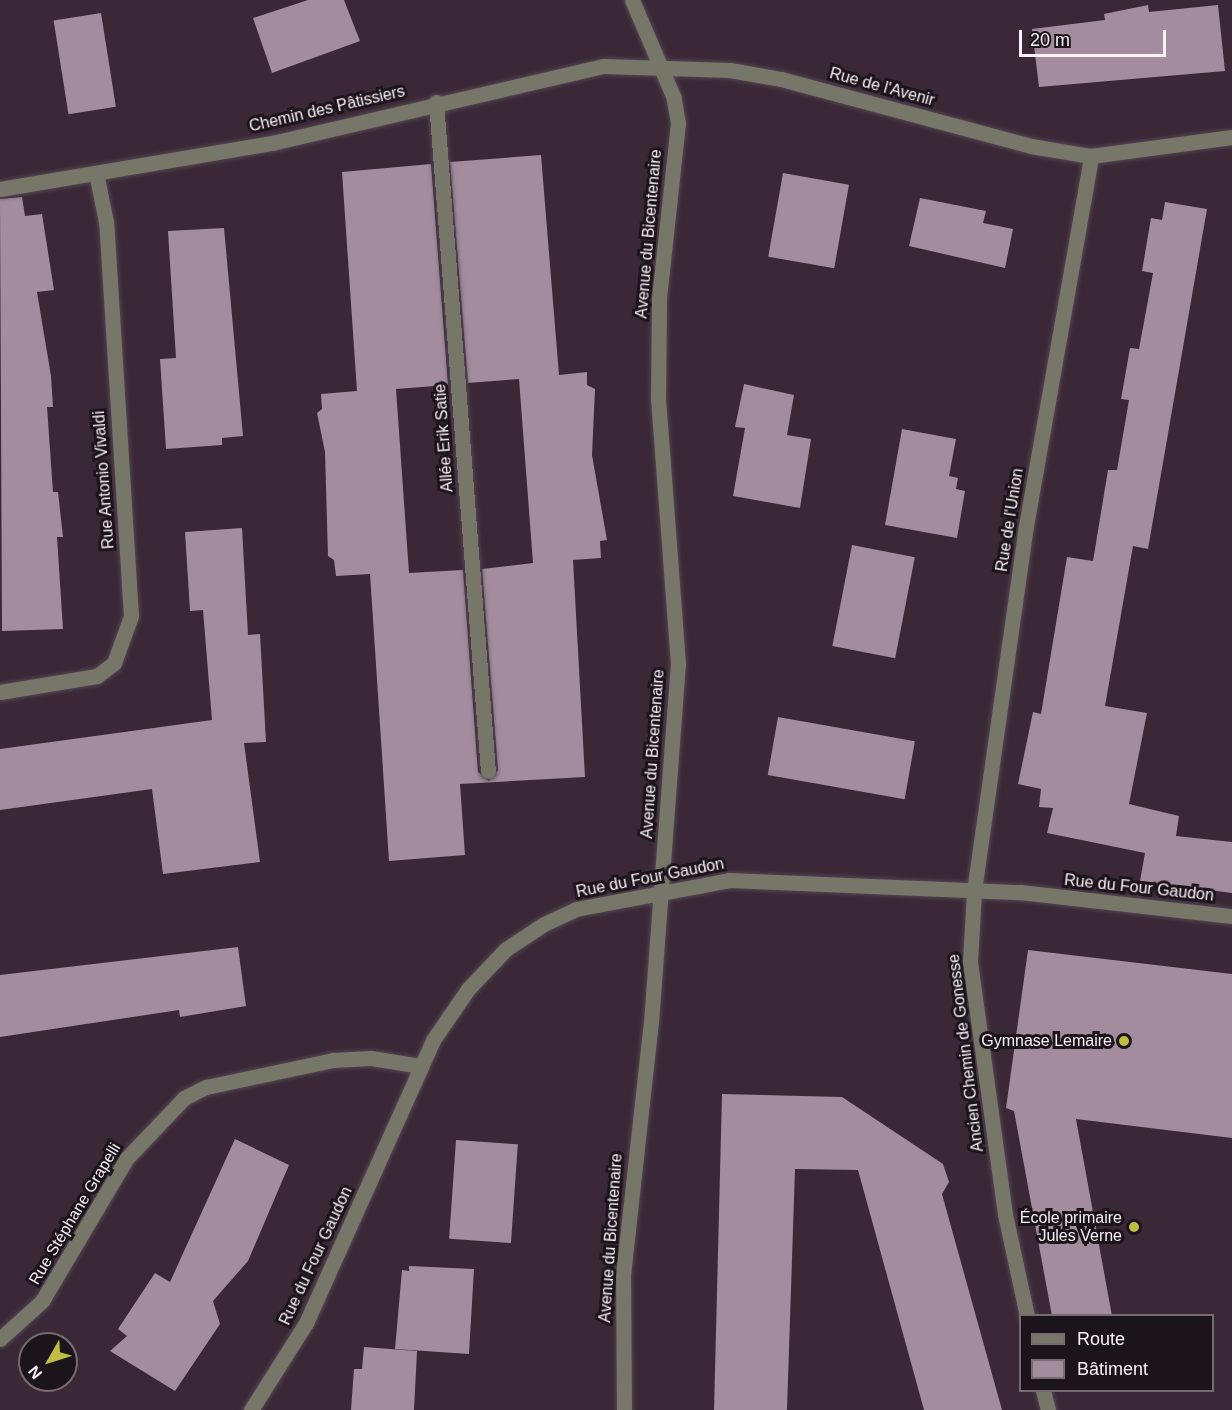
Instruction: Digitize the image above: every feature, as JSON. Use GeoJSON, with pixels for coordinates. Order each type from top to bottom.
{"type":"FeatureCollection","features":[{"type":"Feature","properties":{"kind":"street","name":"Avenue du Bicentenaire"},"geometry":{"type":"LineString","coordinates":[[624,1410],[623,1275],[660,897],[678,664],[658,400],[659,298],[678,123],[661,68],[632,0]]}},
{"type":"Feature","properties":{"kind":"street","name":"Chemin des Pâtissiers"},"geometry":{"type":"LineString","coordinates":[[0,189],[272,143],[583,68],[661,68]]}},
{"type":"Feature","properties":{"kind":"street","name":"Rue de l'Avenir"},"geometry":{"type":"LineString","coordinates":[[661,68],[781,79],[1031,146],[1091,156],[1232,137]]}},
{"type":"Feature","properties":{"kind":"street","name":"Allée Erik Satie"},"geometry":{"type":"LineString","coordinates":[[436,102],[488,771]]}},
{"type":"Feature","properties":{"kind":"street","name":"Rue de l'Union"},"geometry":{"type":"LineString","coordinates":[[974,891],[1026,526],[1091,156]]}},
{"type":"Feature","properties":{"kind":"street","name":"Rue Antonio Vivaldi"},"geometry":{"type":"LineString","coordinates":[[0,692],[97,676],[114,663],[131,616],[106,222],[96,173]]}},
{"type":"Feature","properties":{"kind":"street","name":"Rue du Four Gaudon"},"geometry":{"type":"LineString","coordinates":[[251,1410],[306,1323],[421,1066],[468,989],[506,949],[576,909],[660,897],[729,880],[974,891],[1232,916]]}},
{"type":"Feature","properties":{"kind":"street","name":"Ancien Chemin de Gonesse"},"geometry":{"type":"LineString","coordinates":[[974,891],[970,961],[1005,1214],[1027,1314]]}},
{"type":"Feature","properties":{"kind":"street","name":"Rue Stéphane Grapelli"},"geometry":{"type":"LineString","coordinates":[[0,1339],[42,1301],[127,1158],[184,1098],[206,1087],[333,1060],[371,1058],[421,1066]]}},
{"type":"Feature","properties":{"kind":"street"},"geometry":{"type":"LineString","coordinates":[[1044,1392],[1048,1410]]}},
{"type":"Feature","properties":{"kind":"building"},"geometry":{"type":"Polygon","coordinates":[[[308,0],[344,0],[360,41],[272,73],[253,18],[308,0]]]}},
{"type":"Feature","properties":{"kind":"building"},"geometry":{"type":"Polygon","coordinates":[[[1148,5],[1149,12],[1218,5],[1225,71],[1039,87],[1032,29],[1105,20],[1104,14],[1148,5]]]}},
{"type":"Feature","properties":{"kind":"building"},"geometry":{"type":"Polygon","coordinates":[[[101,13],[116,107],[68,114],[54,21],[101,13]]]}},
{"type":"Feature","properties":{"kind":"building"},"geometry":{"type":"Polygon","coordinates":[[[541,155],[559,375],[587,372],[587,385],[595,389],[592,455],[607,540],[600,541],[601,558],[573,560],[585,777],[460,784],[465,855],[389,861],[370,574],[336,576],[334,560],[328,556],[325,452],[317,413],[322,409],[321,394],[357,391],[342,172],[431,164],[448,385],[396,389],[409,573],[463,570],[478,772],[489,781],[498,770],[482,569],[533,563],[519,379],[468,383],[450,162],[541,155]]]}},
{"type":"Feature","properties":{"kind":"building"},"geometry":{"type":"Polygon","coordinates":[[[783,173],[849,185],[834,268],[768,257],[783,173]]]}},
{"type":"Feature","properties":{"kind":"building"},"geometry":{"type":"Polygon","coordinates":[[[22,197],[25,216],[42,214],[54,290],[37,292],[51,376],[53,407],[47,407],[53,492],[58,492],[63,537],[57,537],[63,629],[2,631],[0,199],[22,197]]]}},
{"type":"Feature","properties":{"kind":"building"},"geometry":{"type":"Polygon","coordinates":[[[920,198],[986,211],[983,223],[1013,229],[1005,268],[909,246],[920,198]]]}},
{"type":"Feature","properties":{"kind":"building"},"geometry":{"type":"Polygon","coordinates":[[[1165,202],[1207,209],[1148,549],[1133,546],[1105,706],[1147,713],[1129,804],[1179,816],[1176,836],[1232,842],[1232,893],[1140,881],[1145,853],[1047,833],[1053,808],[1039,807],[1041,789],[1018,784],[1033,712],[1041,714],[1067,557],[1093,561],[1108,470],[1117,470],[1129,400],[1121,399],[1130,348],[1139,349],[1153,273],[1142,271],[1151,218],[1162,220],[1165,202]]]}},
{"type":"Feature","properties":{"kind":"building"},"geometry":{"type":"Polygon","coordinates":[[[224,228],[243,436],[222,438],[222,445],[166,449],[160,359],[176,358],[168,231],[224,228]]]}},
{"type":"Feature","properties":{"kind":"building"},"geometry":{"type":"Polygon","coordinates":[[[744,384],[794,395],[787,435],[811,439],[800,508],[733,496],[745,428],[735,427],[744,384]]]}},
{"type":"Feature","properties":{"kind":"building"},"geometry":{"type":"Polygon","coordinates":[[[902,429],[956,439],[949,476],[958,478],[956,489],[965,491],[957,538],[885,525],[902,429]]]}},
{"type":"Feature","properties":{"kind":"building"},"geometry":{"type":"Polygon","coordinates":[[[242,528],[248,635],[260,634],[266,742],[244,743],[260,862],[163,874],[152,789],[0,810],[0,749],[212,720],[203,610],[190,611],[185,532],[242,528]]]}},
{"type":"Feature","properties":{"kind":"building"},"geometry":{"type":"Polygon","coordinates":[[[852,545],[915,557],[895,658],[832,646],[852,545]]]}},
{"type":"Feature","properties":{"kind":"building"},"geometry":{"type":"Polygon","coordinates":[[[778,717],[915,741],[905,799],[768,775],[778,717]]]}},
{"type":"Feature","properties":{"kind":"building"},"geometry":{"type":"Polygon","coordinates":[[[238,947],[246,1006],[180,1017],[179,1010],[0,1037],[0,975],[238,947]]]}},
{"type":"Feature","properties":{"kind":"building","name":"Gymnase Lemaire"},"geometry":{"type":"Polygon","coordinates":[[[1028,950],[1232,974],[1232,1138],[1076,1119],[1112,1314],[1052,1314],[1014,1111],[1006,1108],[1028,950]]]}},
{"type":"Feature","properties":{"kind":"building"},"geometry":{"type":"Polygon","coordinates":[[[722,1094],[842,1097],[943,1164],[949,1182],[942,1194],[1002,1410],[924,1410],[858,1170],[795,1169],[787,1410],[714,1410],[722,1094]]]}},
{"type":"Feature","properties":{"kind":"building"},"geometry":{"type":"Polygon","coordinates":[[[235,1139],[289,1165],[248,1261],[213,1301],[220,1324],[175,1391],[110,1351],[127,1336],[118,1329],[155,1273],[170,1282],[235,1139]]]}},
{"type":"Feature","properties":{"kind":"building"},"geometry":{"type":"Polygon","coordinates":[[[456,1140],[518,1144],[511,1243],[449,1239],[456,1140]]]}},
{"type":"Feature","properties":{"kind":"building"},"geometry":{"type":"Polygon","coordinates":[[[409,1266],[474,1269],[469,1354],[395,1349],[402,1270],[409,1271],[409,1266]]]}},
{"type":"Feature","properties":{"kind":"building"},"geometry":{"type":"Polygon","coordinates":[[[364,1347],[417,1351],[414,1410],[351,1410],[354,1369],[362,1369],[364,1347]]]}},
{"type":"Feature","properties":{"kind":"place","name":"Gymnase Lemaire"},"geometry":{"type":"Point","coordinates":[1124,1041]}},
{"type":"Feature","properties":{"kind":"place","name":"École primaire Jules Verne"},"geometry":{"type":"Point","coordinates":[1134,1227]}}]}
